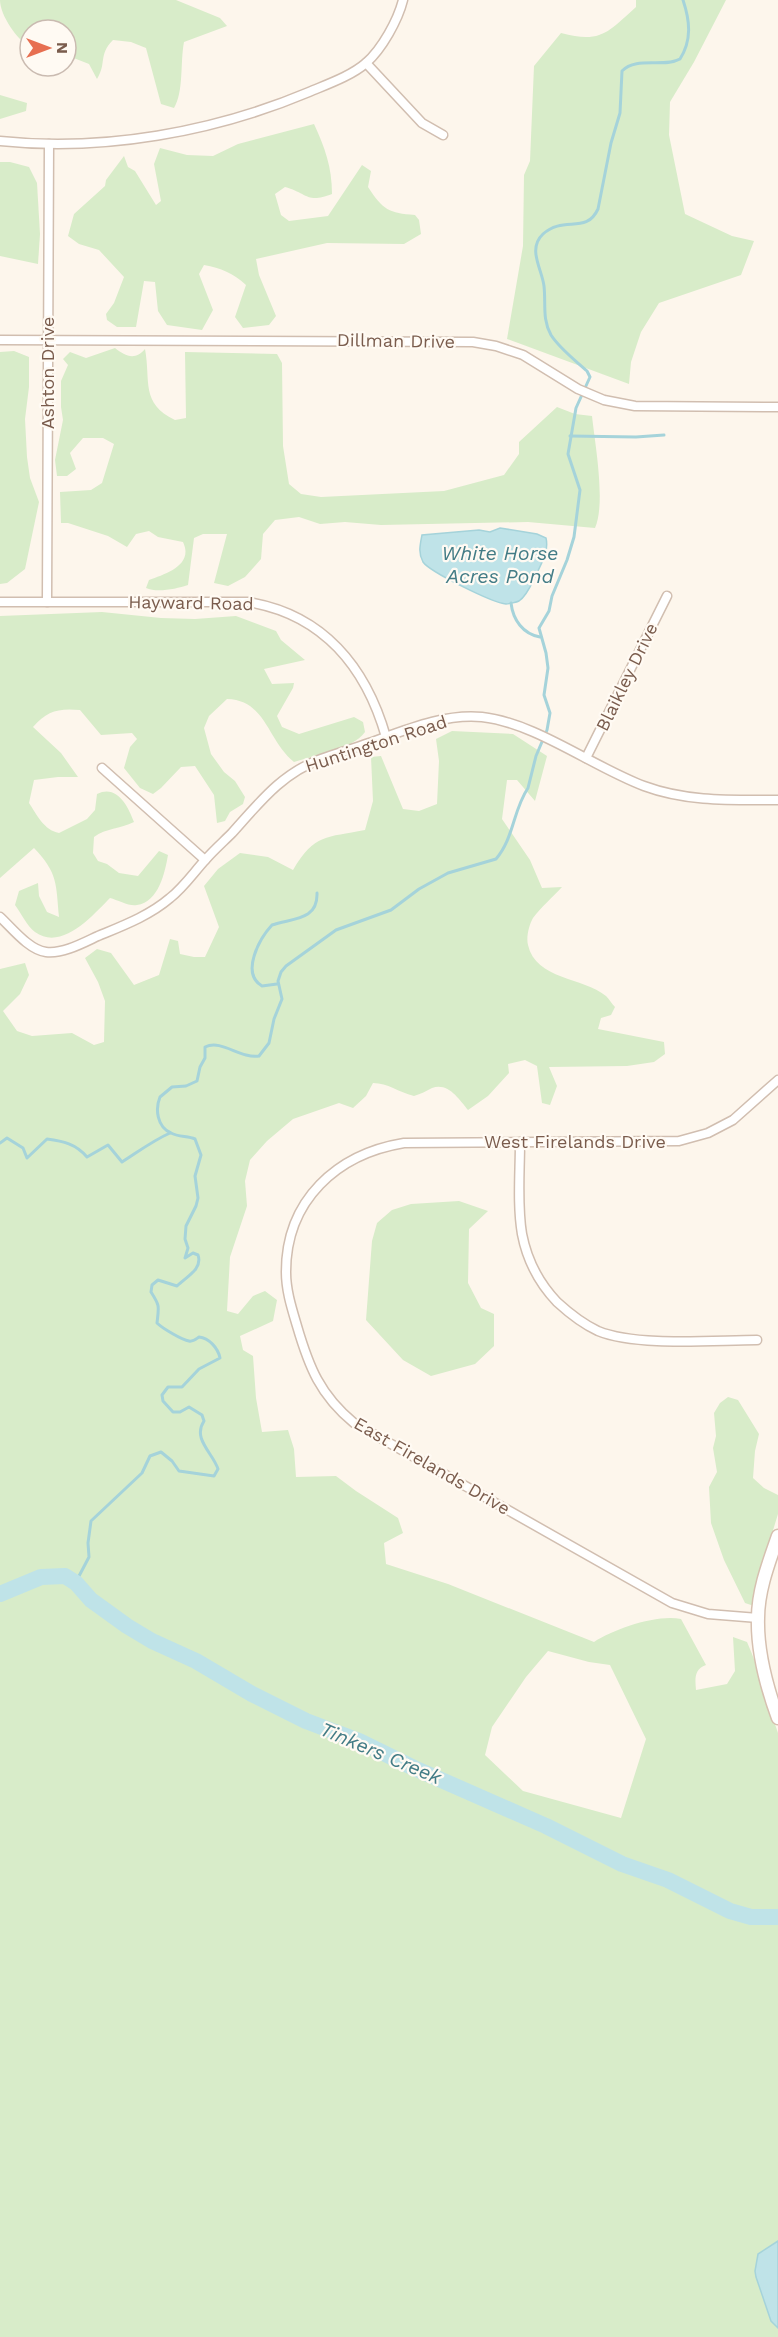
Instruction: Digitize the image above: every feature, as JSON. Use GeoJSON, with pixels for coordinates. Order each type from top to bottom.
{"type":"FeatureCollection","features":[{"type":"Feature","properties":{"kind":"street"},"geometry":{"type":"LineString","coordinates":[[0,141],[49,144],[154,135],[223,121],[302,94],[335,81],[366,63],[388,35],[403,0]]}},
{"type":"Feature","properties":{"kind":"street"},"geometry":{"type":"LineString","coordinates":[[366,63],[422,123],[443,135]]}},
{"type":"Feature","properties":{"kind":"street","name":"Ashton Drive"},"geometry":{"type":"LineString","coordinates":[[47,602],[49,144]]}},
{"type":"Feature","properties":{"kind":"street","name":"Dillman Drive"},"geometry":{"type":"LineString","coordinates":[[0,340],[473,342],[496,346],[522,355],[583,391],[604,400],[635,406],[778,407]]}},
{"type":"Feature","properties":{"kind":"street","name":"Blaikley Drive"},"geometry":{"type":"LineString","coordinates":[[586,758],[667,596]]}},
{"type":"Feature","properties":{"kind":"street","name":"Hayward Road"},"geometry":{"type":"LineString","coordinates":[[0,602],[248,602],[287,612],[320,631],[345,656],[368,692],[380,716],[386,737]]}},
{"type":"Feature","properties":{"kind":"street","name":"Huntington Road"},"geometry":{"type":"LineString","coordinates":[[0,917],[39,950],[47,952],[60,951],[151,912],[170,898],[190,878],[260,801],[286,777],[320,759],[443,719],[481,717],[507,721],[643,786],[672,795],[705,800],[778,800]]}},
{"type":"Feature","properties":{"kind":"street"},"geometry":{"type":"LineString","coordinates":[[102,768],[205,860]]}},
{"type":"Feature","properties":{"kind":"street","name":"West Firelands Drive"},"geometry":{"type":"LineString","coordinates":[[424,1143],[662,1143],[690,1139],[708,1133],[733,1119],[778,1080]]}},
{"type":"Feature","properties":{"kind":"street"},"geometry":{"type":"LineString","coordinates":[[520,1142],[520,1215],[525,1246],[532,1267],[543,1286],[567,1311],[599,1331],[631,1339],[757,1340]]}},
{"type":"Feature","properties":{"kind":"street","name":"East Firelands Drive"},"geometry":{"type":"LineString","coordinates":[[424,1143],[404,1143],[380,1147],[355,1157],[337,1168],[318,1187],[302,1209],[294,1227],[287,1256],[286,1274],[289,1297],[311,1371],[322,1390],[331,1402],[354,1423],[672,1603],[712,1615],[758,1618]]}},
{"type":"Feature","properties":{"kind":"street"},"geometry":{"type":"LineString","coordinates":[[778,1536],[767,1565],[758,1618],[764,1672],[778,1718]]}},
{"type":"Feature","properties":{"kind":"green space"},"geometry":{"type":"Polygon","coordinates":[[[0,0],[176,0],[220,18],[227,26],[184,42],[181,85],[174,108],[161,104],[146,48],[131,42],[113,40],[108,45],[97,79],[89,64],[78,60],[78,18],[18,18],[18,36],[10,26],[0,0]]]}},
{"type":"Feature","properties":{"kind":"green space"},"geometry":{"type":"Polygon","coordinates":[[[636,0],[726,0],[670,102],[669,135],[685,214],[732,236],[754,241],[741,275],[659,303],[641,332],[631,362],[629,384],[507,339],[523,246],[524,175],[530,161],[534,66],[561,33],[586,37],[603,34],[636,7],[636,0]]]}},
{"type":"Feature","properties":{"kind":"green space"},"geometry":{"type":"Polygon","coordinates":[[[0,95],[27,103],[26,111],[0,119],[0,95]]]}},
{"type":"Feature","properties":{"kind":"green space"},"geometry":{"type":"Polygon","coordinates":[[[314,124],[327,158],[332,194],[312,198],[285,187],[275,194],[281,215],[289,221],[328,216],[362,165],[371,171],[368,187],[378,201],[387,209],[415,215],[419,220],[421,234],[404,244],[327,243],[256,259],[259,275],[276,316],[269,325],[243,328],[235,317],[246,285],[226,272],[204,265],[199,274],[213,310],[202,330],[167,325],[158,311],[155,282],[144,281],[136,327],[117,327],[107,320],[106,314],[114,303],[124,277],[99,250],[79,244],[68,236],[74,214],[105,186],[106,180],[124,156],[128,167],[135,171],[156,205],[161,201],[154,164],[160,148],[187,155],[213,156],[238,144],[314,124]]]}},
{"type":"Feature","properties":{"kind":"green space"},"geometry":{"type":"Polygon","coordinates":[[[0,162],[29,167],[37,183],[40,234],[38,264],[0,256],[0,162]]]}},
{"type":"Feature","properties":{"kind":"green space"},"geometry":{"type":"Polygon","coordinates":[[[115,348],[130,356],[138,355],[145,349],[152,399],[156,406],[175,420],[186,418],[185,352],[277,354],[282,363],[283,446],[289,484],[301,494],[321,497],[444,491],[504,475],[519,454],[519,442],[557,407],[575,414],[592,416],[600,489],[600,504],[595,528],[528,522],[381,525],[345,522],[320,524],[299,517],[275,520],[263,534],[261,559],[245,577],[228,586],[214,583],[227,534],[203,534],[194,538],[188,585],[161,590],[146,588],[149,580],[182,563],[185,557],[183,542],[158,537],[149,531],[136,534],[127,547],[108,536],[68,523],[61,523],[60,492],[91,490],[102,483],[114,444],[103,438],[83,438],[70,453],[76,469],[67,476],[57,476],[55,460],[63,420],[61,381],[68,365],[63,359],[70,352],[86,358],[115,348]]]}},
{"type":"Feature","properties":{"kind":"green space"},"geometry":{"type":"Polygon","coordinates":[[[14,351],[29,357],[29,387],[25,419],[27,457],[30,478],[39,502],[25,569],[7,583],[0,584],[0,352],[14,351]]]}},
{"type":"Feature","properties":{"kind":"green space"},"geometry":{"type":"Polygon","coordinates":[[[102,612],[161,618],[195,619],[236,616],[276,631],[281,640],[305,660],[264,669],[272,684],[294,683],[277,716],[282,727],[299,734],[354,717],[363,722],[365,732],[342,748],[294,762],[250,706],[240,701],[227,699],[209,716],[204,728],[211,754],[224,772],[235,781],[245,797],[243,804],[230,812],[225,821],[217,823],[214,795],[195,766],[181,767],[153,794],[140,788],[124,768],[130,747],[137,739],[132,733],[101,735],[80,710],[59,710],[43,717],[33,727],[61,753],[78,777],[34,780],[29,803],[41,821],[49,829],[59,833],[87,819],[95,810],[97,794],[110,792],[116,794],[125,803],[134,822],[94,837],[93,853],[98,861],[107,864],[119,873],[138,876],[159,851],[168,855],[160,885],[145,903],[131,905],[110,898],[77,928],[56,937],[45,937],[32,929],[15,905],[19,891],[38,883],[39,896],[47,912],[59,917],[52,872],[42,857],[34,848],[0,878],[0,616],[102,612]]]}},
{"type":"Feature","properties":{"kind":"green space"},"geometry":{"type":"Polygon","coordinates":[[[452,731],[513,734],[547,756],[535,801],[517,780],[507,780],[502,819],[530,860],[542,888],[562,887],[533,918],[528,931],[528,945],[540,965],[550,972],[585,985],[607,997],[615,1007],[611,1015],[601,1018],[598,1029],[664,1042],[665,1054],[654,1062],[627,1066],[549,1067],[557,1086],[550,1105],[542,1103],[537,1066],[525,1060],[508,1064],[509,1073],[488,1096],[468,1110],[453,1093],[443,1087],[432,1088],[414,1096],[383,1084],[373,1083],[366,1096],[353,1108],[339,1103],[293,1119],[267,1141],[250,1160],[245,1181],[247,1206],[230,1257],[227,1311],[238,1314],[253,1296],[265,1291],[277,1300],[273,1321],[240,1336],[243,1350],[253,1356],[256,1398],[262,1432],[288,1430],[294,1449],[296,1477],[336,1476],[398,1518],[403,1533],[384,1543],[386,1564],[448,1584],[594,1642],[636,1624],[660,1619],[681,1619],[706,1665],[697,1672],[696,1690],[727,1684],[735,1671],[733,1637],[747,1642],[778,1733],[778,2337],[0,2337],[0,969],[25,963],[29,975],[20,994],[3,1011],[17,1031],[32,1036],[72,1033],[94,1045],[104,1042],[105,1001],[85,958],[97,949],[111,953],[134,985],[159,975],[170,939],[178,941],[180,954],[205,957],[219,927],[204,886],[218,869],[240,853],[268,857],[293,870],[315,843],[331,836],[365,830],[373,801],[371,757],[381,756],[403,809],[419,811],[437,804],[439,761],[436,739],[452,731]],[[548,1651],[526,1677],[492,1727],[485,1755],[523,1791],[621,1818],[646,1739],[610,1665],[548,1651]]]}},
{"type":"Feature","properties":{"kind":"green space"},"geometry":{"type":"Polygon","coordinates":[[[459,1201],[488,1211],[469,1229],[468,1283],[481,1308],[494,1314],[494,1346],[475,1364],[431,1376],[403,1360],[366,1320],[372,1241],[377,1223],[392,1210],[411,1204],[459,1201]]]}},
{"type":"Feature","properties":{"kind":"green space"},"geometry":{"type":"Polygon","coordinates":[[[728,1397],[738,1400],[759,1434],[753,1478],[764,1488],[778,1495],[778,1514],[755,1589],[754,1606],[745,1603],[724,1560],[711,1523],[709,1487],[717,1472],[713,1448],[716,1436],[714,1413],[720,1403],[728,1397]]]}},
{"type":"Feature","properties":{"kind":"water","name":"White Horse Acres Pond"},"geometry":{"type":"Polygon","coordinates":[[[500,528],[537,534],[546,538],[547,547],[543,561],[527,592],[518,601],[506,604],[476,593],[437,573],[421,559],[422,535],[479,530],[490,532],[500,528]]]}},
{"type":"Feature","properties":{"kind":"water"},"geometry":{"type":"Polygon","coordinates":[[[778,2241],[778,2328],[771,2321],[755,2271],[758,2254],[778,2241]]]}},
{"type":"Feature","properties":{"kind":"waterway"},"geometry":{"type":"LineString","coordinates":[[78,1578],[89,1557],[91,1521],[142,1473],[150,1456],[161,1452],[179,1471],[214,1476],[218,1469],[200,1434],[204,1421],[202,1415],[189,1407],[180,1412],[173,1412],[163,1401],[162,1395],[168,1387],[182,1387],[199,1369],[220,1358],[210,1341],[199,1337],[192,1341],[186,1340],[172,1334],[157,1323],[158,1306],[151,1292],[152,1285],[158,1280],[177,1286],[196,1269],[198,1264],[198,1255],[193,1253],[185,1258],[188,1248],[185,1239],[186,1226],[198,1198],[195,1176],[201,1155],[195,1139],[174,1134],[163,1127],[158,1117],[160,1097],[172,1087],[186,1086],[197,1081],[205,1058],[205,1047],[218,1045],[245,1055],[259,1056],[269,1043],[274,1019],[282,999],[278,981],[281,972],[336,930],[391,910],[419,889],[448,873],[496,859],[502,851],[519,805],[528,788],[536,756],[547,730],[550,713],[544,695],[548,668],[539,628],[549,611],[552,596],[574,537],[580,490],[568,454],[576,408],[590,377],[587,371],[559,345],[548,329],[545,317],[544,286],[536,246],[543,234],[551,229],[587,221],[598,209],[611,143],[620,113],[622,71],[635,64],[666,63],[680,59],[687,45],[689,30],[683,0]]}},
{"type":"Feature","properties":{"kind":"waterway"},"geometry":{"type":"LineString","coordinates":[[570,436],[664,435]]}},
{"type":"Feature","properties":{"kind":"waterway"},"geometry":{"type":"LineString","coordinates":[[511,603],[520,625],[529,633],[540,637]]}},
{"type":"Feature","properties":{"kind":"waterway"},"geometry":{"type":"LineString","coordinates":[[277,984],[262,986],[256,980],[252,964],[254,956],[262,938],[272,925],[308,914],[313,909],[317,893]]}},
{"type":"Feature","properties":{"kind":"waterway"},"geometry":{"type":"LineString","coordinates":[[0,1143],[7,1138],[23,1148],[27,1158],[47,1139],[69,1144],[87,1157],[108,1145],[122,1162],[170,1133]]}},
{"type":"Feature","properties":{"kind":"waterway","name":"Tinkers Creek"},"geometry":{"type":"LineString","coordinates":[[0,1594],[41,1577],[65,1576],[76,1583],[91,1600],[127,1626],[306,1721],[359,1741],[414,1768],[546,1826],[622,1864],[668,1880],[730,1911],[751,1917],[778,1917]]}}]}
